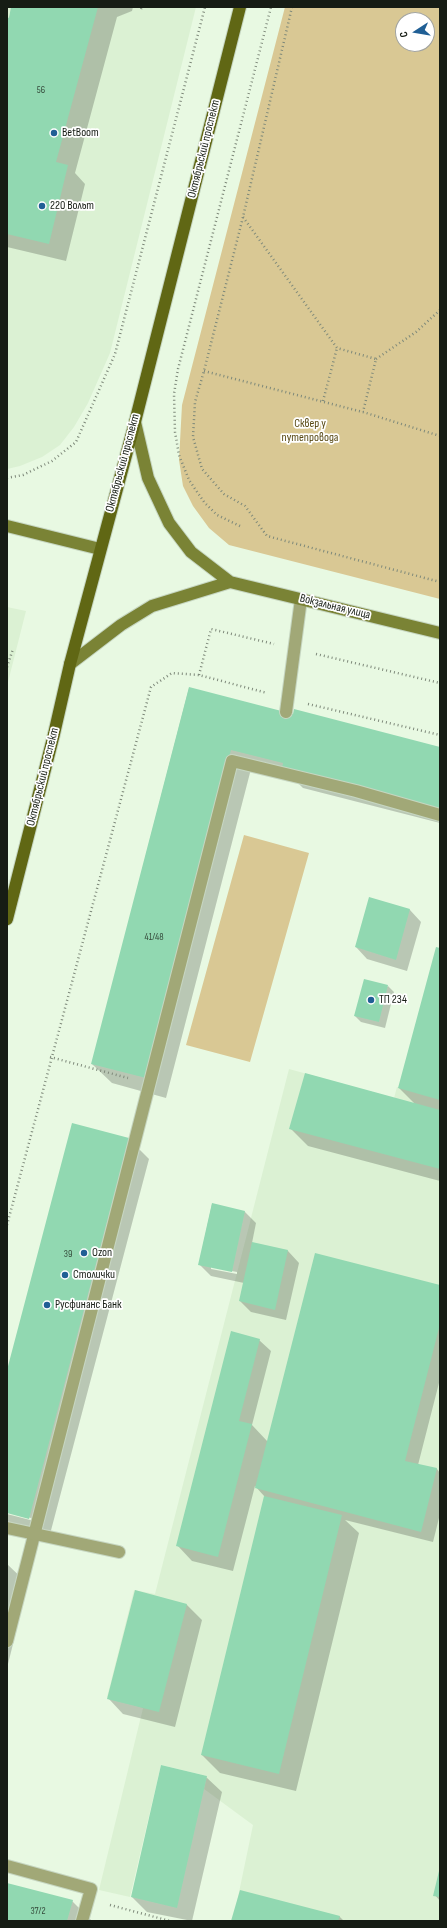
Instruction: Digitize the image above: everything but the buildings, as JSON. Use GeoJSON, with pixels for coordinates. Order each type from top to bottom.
{"type":"FeatureCollection","features":[{"type":"Feature","properties":{"kind":"main road","name":"Октябрьский проспект"},"geometry":{"type":"LineString","coordinates":[[7,919],[52,742],[70,664],[135,422],[240,7]]}},
{"type":"Feature","properties":{"kind":"main road","name":"Вокзальная улица"},"geometry":{"type":"LineString","coordinates":[[135,422],[148,478],[169,522],[191,552],[230,582],[440,633]]}},
{"type":"Feature","properties":{"kind":"main road"},"geometry":{"type":"LineString","coordinates":[[7,526],[100,549]]}},
{"type":"Feature","properties":{"kind":"main road"},"geometry":{"type":"LineString","coordinates":[[70,664],[122,625],[152,606],[230,582]]}},
{"type":"Feature","properties":{"kind":"street"},"geometry":{"type":"LineString","coordinates":[[286,712],[301,599]]}},
{"type":"Feature","properties":{"kind":"street"},"geometry":{"type":"LineString","coordinates":[[7,1641],[232,761],[356,791],[440,815]]}},
{"type":"Feature","properties":{"kind":"street"},"geometry":{"type":"LineString","coordinates":[[258,767],[274,761]]}},
{"type":"Feature","properties":{"kind":"street"},"geometry":{"type":"LineString","coordinates":[[7,1528],[119,1552]]}},
{"type":"Feature","properties":{"kind":"street"},"geometry":{"type":"LineString","coordinates":[[7,1866],[91,1889],[82,1921]]}},
{"type":"Feature","properties":{"kind":"path"},"geometry":{"type":"LineString","coordinates":[[7,478],[23,475],[52,461],[76,442],[115,354],[205,7]]}},
{"type":"Feature","properties":{"kind":"path"},"geometry":{"type":"LineString","coordinates":[[240,526],[217,515],[204,502],[189,480],[179,455],[175,432],[174,394],[178,369],[271,7]]}},
{"type":"Feature","properties":{"kind":"path"},"geometry":{"type":"LineString","coordinates":[[292,7],[243,217],[195,402],[194,437],[202,469],[224,494],[245,506],[267,536],[439,581]]}},
{"type":"Feature","properties":{"kind":"path"},"geometry":{"type":"LineString","coordinates":[[243,217],[337,348],[376,359]]}},
{"type":"Feature","properties":{"kind":"path"},"geometry":{"type":"LineString","coordinates":[[363,412],[376,359],[416,332],[440,310]]}},
{"type":"Feature","properties":{"kind":"path"},"geometry":{"type":"LineString","coordinates":[[323,401],[337,348]]}},
{"type":"Feature","properties":{"kind":"path"},"geometry":{"type":"LineString","coordinates":[[204,371],[363,412],[440,436]]}},
{"type":"Feature","properties":{"kind":"path"},"geometry":{"type":"LineString","coordinates":[[199,675],[211,629],[440,683]]}},
{"type":"Feature","properties":{"kind":"path"},"geometry":{"type":"LineString","coordinates":[[7,667],[13,649]]}},
{"type":"Feature","properties":{"kind":"path"},"geometry":{"type":"LineString","coordinates":[[7,1225],[50,1058],[151,687],[172,673]]}},
{"type":"Feature","properties":{"kind":"path"},"geometry":{"type":"LineString","coordinates":[[50,1058],[150,1084]]}},
{"type":"Feature","properties":{"kind":"path"},"geometry":{"type":"LineString","coordinates":[[88,1900],[170,1921]]}},
{"type":"Feature","properties":{"kind":"shaded area"},"geometry":{"type":"Polygon","coordinates":[[[7,7],[196,7],[110,353],[88,403],[74,427],[60,445],[42,457],[20,466],[7,469],[7,7]]]}},
{"type":"Feature","properties":{"kind":"shaded area"},"geometry":{"type":"Polygon","coordinates":[[[7,607],[26,611],[7,686],[7,607]]]}},
{"type":"Feature","properties":{"kind":"shaded area"},"geometry":{"type":"Polygon","coordinates":[[[289,1069],[394,1098],[397,1087],[440,1098],[440,1921],[233,1921],[253,1825],[204,1789],[207,1776],[161,1765],[130,1897],[99,1890],[143,1708],[107,1697],[134,1590],[155,1594],[289,1069]]]}},
{"type":"Feature","properties":{"kind":"green space","name":"Сквер у путепровода"},"geometry":{"type":"Polygon","coordinates":[[[285,7],[440,7],[440,599],[229,545],[209,528],[193,506],[183,486],[179,460],[182,405],[285,7]]]}},
{"type":"Feature","properties":{"kind":"green space"},"geometry":{"type":"Polygon","coordinates":[[[244,835],[309,853],[250,1062],[186,1045],[244,835]]]}},
{"type":"Feature","properties":{"kind":"place","name":"BetBoom"},"geometry":{"type":"Point","coordinates":[54,133]}},
{"type":"Feature","properties":{"kind":"place","name":"220 Вольт"},"geometry":{"type":"Point","coordinates":[42,206]}},
{"type":"Feature","properties":{"kind":"place","name":"ТП 234"},"geometry":{"type":"Point","coordinates":[371,1000]}},
{"type":"Feature","properties":{"kind":"place","name":"Ozon"},"geometry":{"type":"Point","coordinates":[84,1253]}},
{"type":"Feature","properties":{"kind":"place","name":"Столички"},"geometry":{"type":"Point","coordinates":[65,1275]}},
{"type":"Feature","properties":{"kind":"place","name":"Русфинанс Банк"},"geometry":{"type":"Point","coordinates":[47,1305]}}]}
